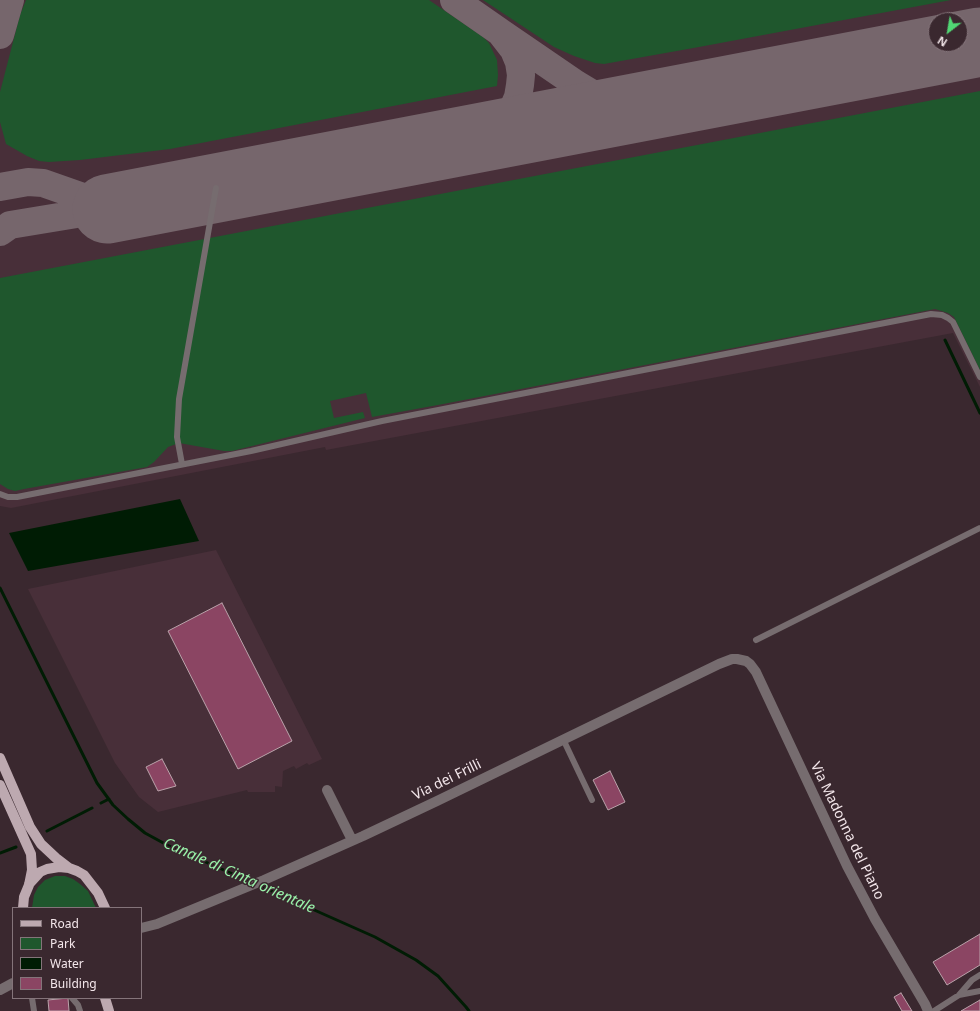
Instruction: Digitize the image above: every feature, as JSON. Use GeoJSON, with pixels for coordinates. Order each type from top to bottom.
{"type":"FeatureCollection","features":[{"type":"Feature","properties":{"kind":"main road"},"geometry":{"type":"LineString","coordinates":[[0,758],[30,827],[41,844],[69,868]]}},
{"type":"Feature","properties":{"kind":"main road"},"geometry":{"type":"LineString","coordinates":[[0,785],[31,854],[32,870],[24,897],[23,907]]}},
{"type":"Feature","properties":{"kind":"main road"},"geometry":{"type":"LineString","coordinates":[[29,884],[40,872],[47,869],[59,867],[69,868],[84,875],[98,893],[105,907]]}},
{"type":"Feature","properties":{"kind":"street","name":"Via dei Frilli"},"geometry":{"type":"LineString","coordinates":[[142,928],[157,924],[264,880],[352,840],[437,801],[726,660],[737,659],[746,661]]}},
{"type":"Feature","properties":{"kind":"street","name":"Via Madonna del Piano"},"geometry":{"type":"LineString","coordinates":[[746,661],[753,667],[759,677],[847,866],[875,919],[928,1011]]}},
{"type":"Feature","properties":{"kind":"street"},"geometry":{"type":"LineString","coordinates":[[327,790],[352,840]]}},
{"type":"Feature","properties":{"kind":"street"},"geometry":{"type":"LineString","coordinates":[[98,893],[110,907]]}},
{"type":"Feature","properties":{"kind":"street","name":"Via dei Frilli"},"geometry":{"type":"LineString","coordinates":[[142,923],[157,924]]}},
{"type":"Feature","properties":{"kind":"street"},"geometry":{"type":"LineString","coordinates":[[0,990],[12,984]]}},
{"type":"Feature","properties":{"kind":"lane"},"geometry":{"type":"LineString","coordinates":[[182,464],[177,437],[179,400],[216,188]]}},
{"type":"Feature","properties":{"kind":"lane"},"geometry":{"type":"LineString","coordinates":[[0,494],[17,497],[251,451],[382,421],[931,314],[942,315],[953,322],[980,377]]}},
{"type":"Feature","properties":{"kind":"lane"},"geometry":{"type":"LineString","coordinates":[[756,640],[980,528]]}},
{"type":"Feature","properties":{"kind":"lane"},"geometry":{"type":"LineString","coordinates":[[563,739],[592,800]]}},
{"type":"Feature","properties":{"kind":"lane"},"geometry":{"type":"LineString","coordinates":[[934,1011],[959,995],[972,980],[980,975]]}},
{"type":"Feature","properties":{"kind":"lane"},"geometry":{"type":"LineString","coordinates":[[959,995],[980,991]]}},
{"type":"Feature","properties":{"kind":"lane"},"geometry":{"type":"LineString","coordinates":[[33,999],[34,1011]]}},
{"type":"Feature","properties":{"kind":"lane"},"geometry":{"type":"LineString","coordinates":[[73,999],[78,1005],[80,1011]]}},
{"type":"Feature","properties":{"kind":"shaded area"},"geometry":{"type":"Polygon","coordinates":[[[0,0],[980,0],[980,387],[953,333],[326,450],[325,447],[11,508],[0,506],[0,0]]]}},
{"type":"Feature","properties":{"kind":"shaded area"},"geometry":{"type":"Polygon","coordinates":[[[216,550],[322,759],[309,765],[307,763],[296,769],[294,766],[283,771],[282,787],[275,786],[275,792],[248,792],[247,790],[158,812],[139,797],[115,763],[28,589],[216,550]]]}},
{"type":"Feature","properties":{"kind":"green space"},"geometry":{"type":"Polygon","coordinates":[[[26,0],[429,0],[483,37],[489,43],[497,60],[497,86],[170,149],[80,160],[49,162],[39,161],[6,144],[0,122],[0,92],[20,15],[26,0]]]}},
{"type":"Feature","properties":{"kind":"green space"},"geometry":{"type":"Polygon","coordinates":[[[483,0],[951,0],[604,64],[595,63],[574,56],[554,47],[483,0]]]}},
{"type":"Feature","properties":{"kind":"green space"},"geometry":{"type":"Polygon","coordinates":[[[980,91],[980,370],[954,317],[948,313],[935,309],[372,417],[366,393],[330,401],[334,418],[363,412],[365,418],[232,451],[179,443],[168,447],[154,462],[147,467],[15,491],[0,484],[0,278],[980,91]]]}},
{"type":"Feature","properties":{"kind":"green space"},"geometry":{"type":"Polygon","coordinates":[[[55,876],[65,876],[73,879],[88,891],[96,907],[32,907],[34,895],[38,887],[45,880],[55,876]]]}},
{"type":"Feature","properties":{"kind":"water"},"geometry":{"type":"Polygon","coordinates":[[[180,499],[199,541],[28,571],[9,533],[180,499]]]}},
{"type":"Feature","properties":{"kind":"building"},"geometry":{"type":"Polygon","coordinates":[[[222,603],[292,741],[238,769],[168,631],[222,603]]]}},
{"type":"Feature","properties":{"kind":"building"},"geometry":{"type":"Polygon","coordinates":[[[162,759],[176,786],[158,791],[146,767],[162,759]]]}},
{"type":"Feature","properties":{"kind":"building"},"geometry":{"type":"Polygon","coordinates":[[[610,771],[625,802],[608,810],[593,780],[610,771]]]}},
{"type":"Feature","properties":{"kind":"building"},"geometry":{"type":"Polygon","coordinates":[[[980,934],[980,965],[947,985],[933,962],[980,934]]]}},
{"type":"Feature","properties":{"kind":"building"},"geometry":{"type":"Polygon","coordinates":[[[901,993],[912,1011],[902,1011],[894,997],[901,993]]]}},
{"type":"Feature","properties":{"kind":"building"},"geometry":{"type":"Polygon","coordinates":[[[68,999],[69,1011],[49,1011],[48,1000],[68,999]]]}},
{"type":"Feature","properties":{"kind":"building"},"geometry":{"type":"Polygon","coordinates":[[[980,1000],[980,1011],[961,1011],[980,1000]]]}},
{"type":"Feature","properties":{"kind":"waterway"},"geometry":{"type":"LineString","coordinates":[[945,340],[980,413]]}},
{"type":"Feature","properties":{"kind":"waterway","name":"Canale di Cinta orientale"},"geometry":{"type":"LineString","coordinates":[[0,588],[97,783],[113,805],[145,833],[167,845],[251,882]]}},
{"type":"Feature","properties":{"kind":"waterway"},"geometry":{"type":"LineString","coordinates":[[101,803],[109,799]]}},
{"type":"Feature","properties":{"kind":"waterway"},"geometry":{"type":"LineString","coordinates":[[47,831],[92,808]]}},
{"type":"Feature","properties":{"kind":"waterway"},"geometry":{"type":"LineString","coordinates":[[0,853],[16,847]]}},
{"type":"Feature","properties":{"kind":"waterway","name":"Canale di Cinta orientale"},"geometry":{"type":"LineString","coordinates":[[258,885],[375,937],[416,960],[438,976],[469,1011]]}},
{"type":"Feature","properties":{"kind":"taxiway"},"geometry":{"type":"LineString","coordinates":[[0,35],[10,0]]}},
{"type":"Feature","properties":{"kind":"taxiway"},"geometry":{"type":"LineString","coordinates":[[454,0],[500,32],[514,50],[519,62],[521,75],[520,85],[518,97],[512,111],[504,121],[483,137]]}},
{"type":"Feature","properties":{"kind":"taxiway"},"geometry":{"type":"LineString","coordinates":[[500,32],[596,96],[610,101],[628,103],[675,100]]}},
{"type":"Feature","properties":{"kind":"taxiway"},"geometry":{"type":"LineString","coordinates":[[0,187],[28,182],[43,183],[100,203],[121,204],[153,200]]}},
{"type":"Feature","properties":{"kind":"taxiway"},"geometry":{"type":"LineString","coordinates":[[0,232],[10,225],[107,209]]}},
{"type":"Feature","properties":{"kind":"runway"},"geometry":{"type":"LineString","coordinates":[[107,209],[980,42]]}}]}
